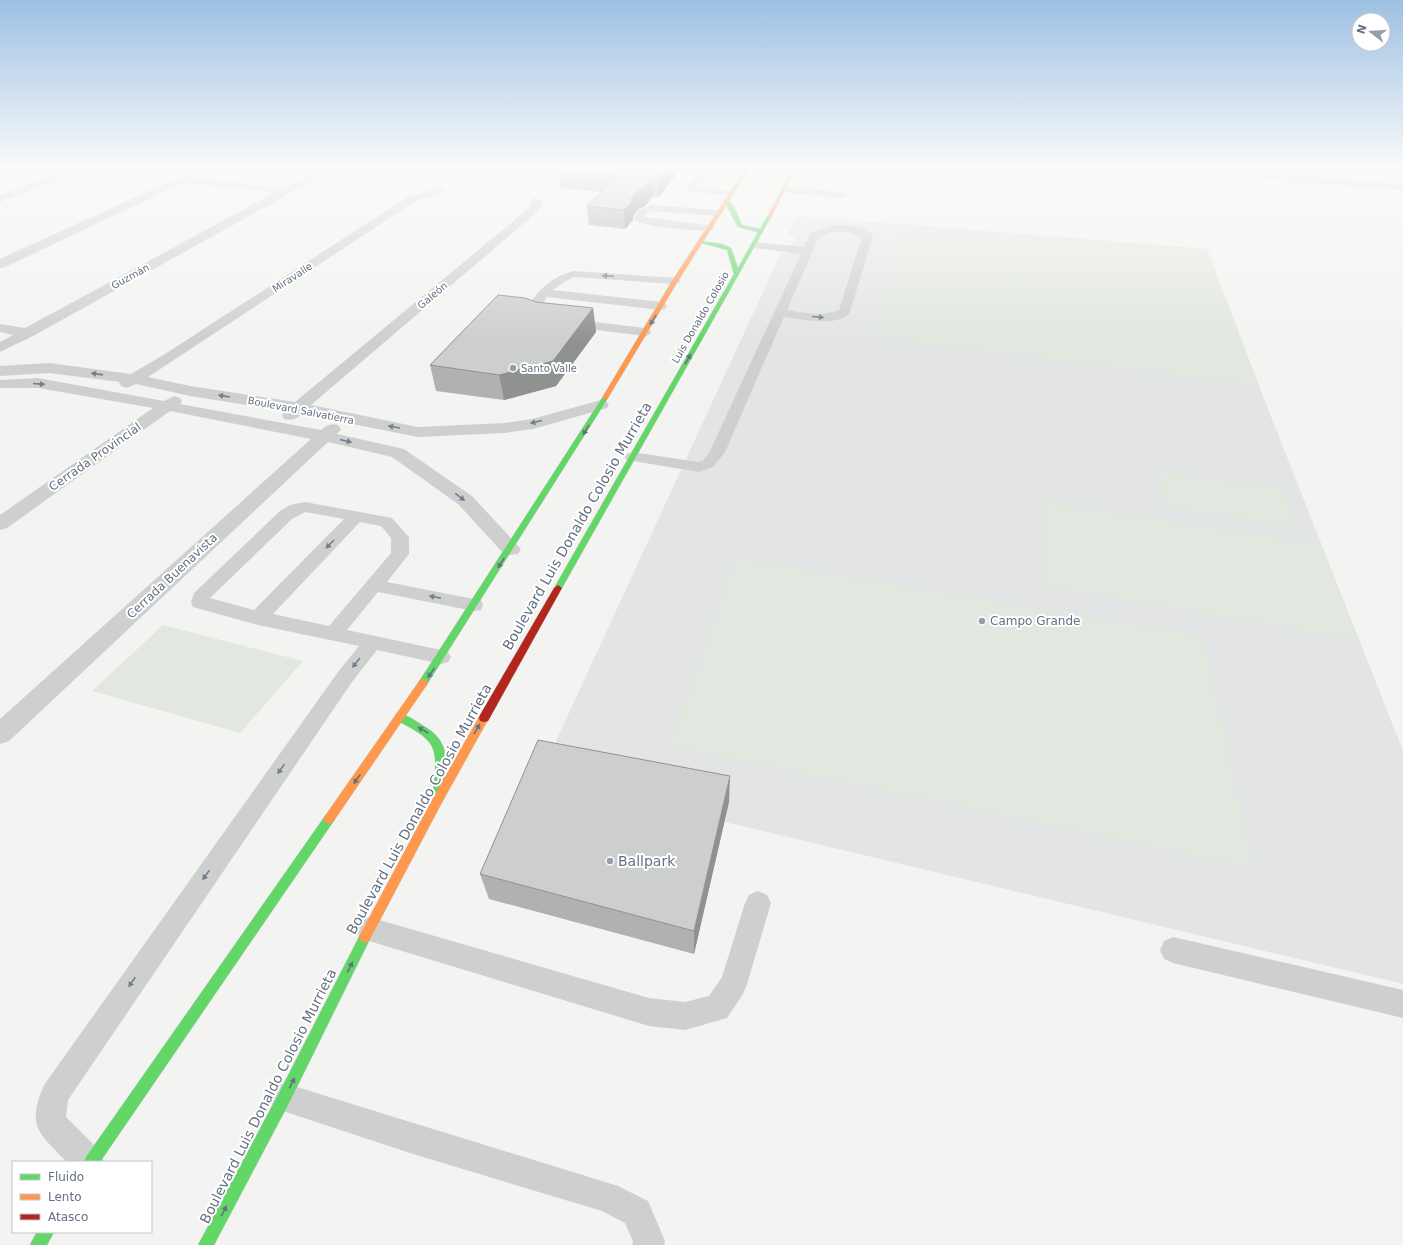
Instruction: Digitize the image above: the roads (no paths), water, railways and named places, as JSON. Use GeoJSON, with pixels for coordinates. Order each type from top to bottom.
{"type":"FeatureCollection","features":[{"type":"Feature","properties":{"kind":"main road"},"geometry":{"type":"LineString","coordinates":[[737,226],[764,232]]}},
{"type":"Feature","properties":{"kind":"main road","name":"Luis Donaldo Colosio"},"geometry":{"type":"LineString","coordinates":[[669,393],[736,274],[767,226]]}},
{"type":"Feature","properties":{"kind":"main road"},"geometry":{"type":"LineString","coordinates":[[91,1161],[441,657],[614,385],[675,281],[709,228]]}},
{"type":"Feature","properties":{"kind":"main road"},"geometry":{"type":"LineString","coordinates":[[700,242],[722,246],[729,249],[736,274]]}},
{"type":"Feature","properties":{"kind":"main road","name":"Boulevard Luis Donaldo Colosio Murrieta"},"geometry":{"type":"LineString","coordinates":[[206,1245],[284,1098],[369,929],[436,803],[669,393]]}},
{"type":"Feature","properties":{"kind":"main road"},"geometry":{"type":"LineString","coordinates":[[400,717],[428,732],[438,743],[442,761],[436,803]]}},
{"type":"Feature","properties":{"kind":"main road"},"geometry":{"type":"LineString","coordinates":[[38,1245],[45,1233]]}},
{"type":"Feature","properties":{"kind":"street"},"geometry":{"type":"LineString","coordinates":[[0,264],[82,226]]}},
{"type":"Feature","properties":{"kind":"street","name":"Guzmán"},"geometry":{"type":"LineString","coordinates":[[0,348],[221,226]]}},
{"type":"Feature","properties":{"kind":"street","name":"Miravalle"},"geometry":{"type":"LineString","coordinates":[[109,395],[170,357],[370,226]]}},
{"type":"Feature","properties":{"kind":"street","name":"Galeón"},"geometry":{"type":"LineString","coordinates":[[277,427],[514,226]]}},
{"type":"Feature","properties":{"kind":"street"},"geometry":{"type":"LineString","coordinates":[[0,328],[28,333]]}},
{"type":"Feature","properties":{"kind":"street","name":"Boulevard Salvatierra"},"geometry":{"type":"LineString","coordinates":[[3,382],[33,368],[70,370],[134,379],[190,391],[299,408],[418,432],[505,428],[533,424],[601,405]]}},
{"type":"Feature","properties":{"kind":"street","name":"Boulevard Salvatierra"},"geometry":{"type":"LineString","coordinates":[[3,382],[38,383],[109,395],[325,436],[398,453],[465,500],[510,549]]}},
{"type":"Feature","properties":{"kind":"street","name":"Cerrada Provincial"},"geometry":{"type":"LineString","coordinates":[[0,524],[166,406],[190,391]]}},
{"type":"Feature","properties":{"kind":"street","name":"Cerrada Buenavista"},"geometry":{"type":"LineString","coordinates":[[0,734],[344,418]]}},
{"type":"Feature","properties":{"kind":"street"},"geometry":{"type":"LineString","coordinates":[[398,453],[418,432]]}},
{"type":"Feature","properties":{"kind":"lane"},"geometry":{"type":"LineString","coordinates":[[690,226],[709,228]]}},
{"type":"Feature","properties":{"kind":"lane"},"geometry":{"type":"LineString","coordinates":[[632,457],[699,467],[708,464],[717,452],[779,313],[808,243],[814,235],[828,229],[856,230],[868,236],[844,312],[836,316],[824,318],[779,313]]}},
{"type":"Feature","properties":{"kind":"lane"},"geometry":{"type":"LineString","coordinates":[[754,245],[808,243]]}},
{"type":"Feature","properties":{"kind":"lane"},"geometry":{"type":"LineString","coordinates":[[645,332],[551,321],[531,317],[530,311],[556,280],[574,274],[675,281]]}},
{"type":"Feature","properties":{"kind":"lane"},"geometry":{"type":"LineString","coordinates":[[603,327],[636,278]]}},
{"type":"Feature","properties":{"kind":"lane"},"geometry":{"type":"LineString","coordinates":[[545,293],[661,306]]}},
{"type":"Feature","properties":{"kind":"lane"},"geometry":{"type":"LineString","coordinates":[[334,634],[400,554],[400,537],[386,522],[305,507],[296,509],[286,516],[201,597],[200,602],[258,618],[441,657]]}},
{"type":"Feature","properties":{"kind":"lane"},"geometry":{"type":"LineString","coordinates":[[258,618],[357,516]]}},
{"type":"Feature","properties":{"kind":"lane"},"geometry":{"type":"LineString","coordinates":[[373,585],[474,605]]}},
{"type":"Feature","properties":{"kind":"lane"},"geometry":{"type":"LineString","coordinates":[[89,1161],[50,1123],[54,1095],[341,684],[373,642]]}},
{"type":"Feature","properties":{"kind":"lane"},"geometry":{"type":"LineString","coordinates":[[369,929],[649,1012],[686,1016],[717,1008],[733,984],[758,903]]}},
{"type":"Feature","properties":{"kind":"lane"},"geometry":{"type":"LineString","coordinates":[[1173,950],[1403,1004]]}},
{"type":"Feature","properties":{"kind":"lane"},"geometry":{"type":"LineString","coordinates":[[284,1098],[412,1139],[607,1197],[637,1212],[649,1241],[648,1245]]}},
{"type":"Feature","properties":{"kind":"place","name":"Santo Valle"},"geometry":{"type":"Point","coordinates":[513,368]}},
{"type":"Feature","properties":{"kind":"place","name":"Campo Grande"},"geometry":{"type":"Point","coordinates":[982,621]}},
{"type":"Feature","properties":{"kind":"place","name":"Ballpark"},"geometry":{"type":"Point","coordinates":[610,861]}}]}
